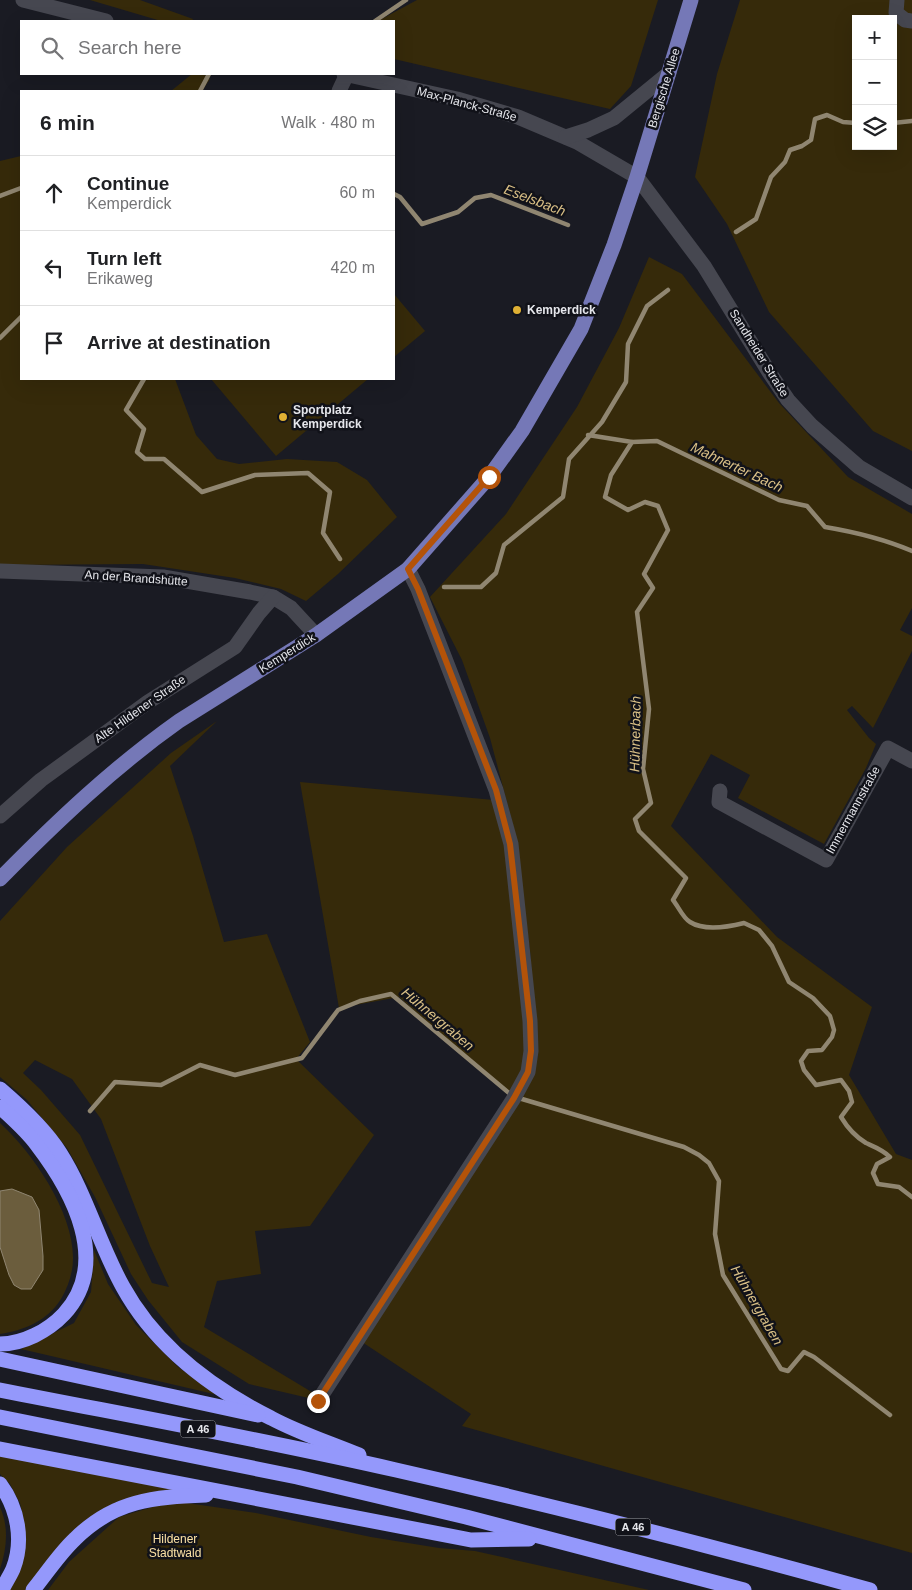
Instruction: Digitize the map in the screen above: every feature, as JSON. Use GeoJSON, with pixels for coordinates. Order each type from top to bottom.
{"type":"FeatureCollection","features":[{"type":"Feature","properties":{"kind":"highway"},"geometry":{"type":"LineString","coordinates":[[0,1089],[19,1106],[60,1152],[123,1287],[157,1336],[176,1356],[199,1374],[272,1418],[395,1470]]}},
{"type":"Feature","properties":{"kind":"highway"},"geometry":{"type":"LineString","coordinates":[[0,1107],[37,1144],[57,1174],[78,1216],[86,1246],[86,1264],[81,1290],[69,1309],[54,1325],[11,1344],[0,1344]]}},
{"type":"Feature","properties":{"kind":"highway"},"geometry":{"type":"LineString","coordinates":[[0,1359],[272,1418]]}},
{"type":"Feature","properties":{"kind":"highway","name":"A 46"},"geometry":{"type":"LineString","coordinates":[[0,1390],[307,1450],[395,1470],[622,1524],[752,1557],[870,1590]]}},
{"type":"Feature","properties":{"kind":"highway","name":"A 46"},"geometry":{"type":"LineString","coordinates":[[0,1417],[297,1477],[550,1539],[744,1590]]}},
{"type":"Feature","properties":{"kind":"highway"},"geometry":{"type":"LineString","coordinates":[[0,1449],[470,1540],[550,1539]]}},
{"type":"Feature","properties":{"kind":"highway"},"geometry":{"type":"LineString","coordinates":[[0,1484],[14,1510],[18,1526],[18,1543],[13,1568],[2,1590]]}},
{"type":"Feature","properties":{"kind":"highway"},"geometry":{"type":"LineString","coordinates":[[33,1590],[74,1540],[94,1522],[118,1508],[144,1501],[176,1496],[233,1494]]}},
{"type":"Feature","properties":{"kind":"main road","name":"Bergische Allee"},"geometry":{"type":"LineString","coordinates":[[638,177],[691,0]]}},
{"type":"Feature","properties":{"kind":"main road","name":"Kemperdick"},"geometry":{"type":"LineString","coordinates":[[0,879],[44,834],[158,736],[316,635],[408,569],[489,477],[527,423],[581,329],[638,177]]}},
{"type":"Feature","properties":{"kind":"street"},"geometry":{"type":"LineString","coordinates":[[23,0],[102,20]]}},
{"type":"Feature","properties":{"kind":"street"},"geometry":{"type":"LineString","coordinates":[[897,0],[896,13],[905,20],[912,21]]}},
{"type":"Feature","properties":{"kind":"street"},"geometry":{"type":"LineString","coordinates":[[566,137],[588,130],[614,118],[669,73]]}},
{"type":"Feature","properties":{"kind":"street"},"geometry":{"type":"LineString","coordinates":[[339,90],[346,75]]}},
{"type":"Feature","properties":{"kind":"street","name":"Max-Planck-Straße"},"geometry":{"type":"LineString","coordinates":[[351,75],[457,98],[518,117],[566,137],[638,177]]}},
{"type":"Feature","properties":{"kind":"street","name":"Sandheider Straße"},"geometry":{"type":"LineString","coordinates":[[638,177],[704,266],[768,372],[788,400],[812,426],[853,462],[912,498]]}},
{"type":"Feature","properties":{"kind":"street"},"geometry":{"type":"LineString","coordinates":[[318,1401],[514,1098],[528,1072],[531,1051],[530,1021],[510,844],[496,790],[408,569]]}},
{"type":"Feature","properties":{"kind":"street","name":"An der Brandshütte"},"geometry":{"type":"LineString","coordinates":[[0,570],[163,577],[250,592],[272,597],[291,608],[316,635]]}},
{"type":"Feature","properties":{"kind":"street","name":"Alte Hildener Straße"},"geometry":{"type":"LineString","coordinates":[[0,816],[41,780],[148,702],[235,647],[272,597]]}},
{"type":"Feature","properties":{"kind":"street","name":"Immermannstraße"},"geometry":{"type":"LineString","coordinates":[[720,791],[719,802],[826,860],[888,748],[912,761]]}},
{"type":"Feature","properties":{"kind":"green space"},"geometry":{"type":"Polygon","coordinates":[[[90,0],[140,0],[193,19],[158,20],[90,0]]]}},
{"type":"Feature","properties":{"kind":"green space"},"geometry":{"type":"Polygon","coordinates":[[[417,0],[658,0],[631,86],[610,109],[395,59],[395,20],[380,20],[417,0]]]}},
{"type":"Feature","properties":{"kind":"green space"},"geometry":{"type":"Polygon","coordinates":[[[740,0],[912,0],[912,451],[873,431],[769,312],[727,224],[695,177],[717,74],[740,0]]]}},
{"type":"Feature","properties":{"kind":"green space"},"geometry":{"type":"Polygon","coordinates":[[[191,75],[204,75],[210,79],[203,90],[172,90],[191,75]]]}},
{"type":"Feature","properties":{"kind":"green space"},"geometry":{"type":"Polygon","coordinates":[[[20,156],[20,380],[175,380],[196,435],[217,459],[239,464],[287,459],[337,462],[367,480],[397,517],[338,574],[306,601],[281,589],[235,578],[143,564],[0,565],[0,161],[20,156]]]}},
{"type":"Feature","properties":{"kind":"green space"},"geometry":{"type":"Polygon","coordinates":[[[649,257],[682,274],[779,403],[848,477],[912,514],[912,608],[900,630],[912,636],[912,651],[873,728],[852,706],[847,710],[876,744],[866,768],[824,844],[738,798],[750,775],[711,754],[671,826],[777,937],[872,1007],[849,1075],[896,1154],[912,1160],[912,1553],[462,1426],[471,1414],[362,1342],[530,1080],[538,1056],[530,950],[512,821],[490,738],[462,660],[430,597],[506,514],[577,407],[619,328],[649,257]]]}},
{"type":"Feature","properties":{"kind":"green space"},"geometry":{"type":"Polygon","coordinates":[[[395,295],[425,331],[395,356],[395,295]]]}},
{"type":"Feature","properties":{"kind":"green space","name":"Sportplatz Kemperdick"},"geometry":{"type":"Polygon","coordinates":[[[212,380],[367,380],[276,456],[212,380]]]}},
{"type":"Feature","properties":{"kind":"green space"},"geometry":{"type":"Polygon","coordinates":[[[217,721],[170,766],[224,942],[267,934],[310,1042],[296,1059],[374,1135],[310,1226],[255,1231],[261,1274],[217,1281],[204,1327],[330,1403],[249,1384],[182,1342],[148,1300],[131,1274],[95,1197],[67,1148],[27,1100],[0,1077],[0,921],[67,847],[171,753],[217,721]],[[35,1060],[23,1073],[41,1090],[80,1135],[152,1283],[169,1287],[150,1246],[101,1119],[72,1079],[35,1060]]]}},
{"type":"Feature","properties":{"kind":"green space"},"geometry":{"type":"Polygon","coordinates":[[[300,782],[494,800],[508,860],[527,1050],[523,1074],[510,1096],[399,997],[339,1008],[300,782]]]}},
{"type":"Feature","properties":{"kind":"green space"},"geometry":{"type":"Polygon","coordinates":[[[0,1123],[38,1167],[59,1204],[72,1241],[73,1264],[66,1290],[49,1313],[27,1327],[0,1334],[0,1247],[5,1259],[43,1256],[39,1210],[2,1190],[0,1191],[0,1123]]]}},
{"type":"Feature","properties":{"kind":"green space"},"geometry":{"type":"Polygon","coordinates":[[[94,1250],[108,1284],[136,1325],[178,1367],[218,1395],[21,1349],[74,1323],[91,1292],[94,1250]]]}},
{"type":"Feature","properties":{"kind":"green space"},"geometry":{"type":"Polygon","coordinates":[[[0,1454],[181,1489],[138,1497],[58,1549],[25,1590],[9,1590],[24,1522],[20,1503],[10,1484],[0,1474],[0,1454]]]}},
{"type":"Feature","properties":{"kind":"green space","name":"Hildener Stadtwald"},"geometry":{"type":"Polygon","coordinates":[[[173,1501],[256,1513],[371,1537],[439,1548],[475,1551],[649,1590],[48,1590],[69,1562],[119,1517],[173,1501]]]}},
{"type":"Feature","properties":{"kind":"green space"},"geometry":{"type":"Polygon","coordinates":[[[0,1507],[5,1522],[6,1538],[0,1569],[0,1507]]]}},
{"type":"Feature","properties":{"kind":"shaded area"},"geometry":{"type":"Polygon","coordinates":[[[12,1189],[32,1197],[39,1210],[43,1270],[31,1289],[21,1289],[14,1285],[0,1247],[0,1191],[12,1189]]]}},
{"type":"Feature","properties":{"kind":"waterway"},"geometry":{"type":"LineString","coordinates":[[376,20],[406,0]]}},
{"type":"Feature","properties":{"kind":"waterway"},"geometry":{"type":"LineString","coordinates":[[201,90],[208,75]]}},
{"type":"Feature","properties":{"kind":"waterway"},"geometry":{"type":"LineString","coordinates":[[736,232],[756,219],[771,177],[785,162],[790,150],[802,146],[811,140],[815,119],[827,115],[843,122],[852,123]]}},
{"type":"Feature","properties":{"kind":"waterway"},"geometry":{"type":"LineString","coordinates":[[897,123],[912,121]]}},
{"type":"Feature","properties":{"kind":"waterway"},"geometry":{"type":"LineString","coordinates":[[0,196],[20,188]]}},
{"type":"Feature","properties":{"kind":"waterway","name":"Eselsbach"},"geometry":{"type":"LineString","coordinates":[[395,194],[400,197],[422,224],[458,212],[475,198],[491,195],[568,225]]}},
{"type":"Feature","properties":{"kind":"waterway"},"geometry":{"type":"LineString","coordinates":[[444,587],[481,587],[496,573],[504,545],[563,497],[569,459],[602,422],[626,382],[628,344],[647,306],[668,290]]}},
{"type":"Feature","properties":{"kind":"waterway","name":"Eselsbach"},"geometry":{"type":"LineString","coordinates":[[0,338],[20,318]]}},
{"type":"Feature","properties":{"kind":"waterway"},"geometry":{"type":"LineString","coordinates":[[143,380],[126,410],[144,429],[137,452],[145,459],[164,459],[202,492],[255,475],[308,473],[330,492],[323,533],[340,559]]}},
{"type":"Feature","properties":{"kind":"waterway","name":"Hühnerbach"},"geometry":{"type":"LineString","coordinates":[[588,435],[632,442],[611,475],[605,497],[628,510],[645,502],[658,506],[668,530],[644,574],[653,588],[637,612],[649,709],[643,769],[651,803],[635,819],[639,831],[686,878],[673,900],[687,920],[702,927],[724,927],[744,923],[759,930],[772,946],[789,982],[813,998],[830,1016],[834,1030],[832,1037],[822,1050],[808,1051],[801,1061],[804,1070],[816,1085],[841,1080],[849,1091],[852,1102],[841,1117],[859,1138],[890,1157],[877,1164],[873,1173],[878,1184],[899,1187],[912,1197]]}},
{"type":"Feature","properties":{"kind":"waterway","name":"Mahnerter Bach"},"geometry":{"type":"LineString","coordinates":[[632,442],[657,441],[779,500],[807,506],[825,527],[869,536],[912,551]]}},
{"type":"Feature","properties":{"kind":"waterway","name":"Hühnergraben"},"geometry":{"type":"LineString","coordinates":[[90,1111],[115,1082],[161,1085],[200,1065],[235,1075],[302,1058],[338,1010],[360,1001],[391,994],[509,1093]]}},
{"type":"Feature","properties":{"kind":"waterway","name":"Hühnergraben"},"geometry":{"type":"LineString","coordinates":[[522,1099],[684,1147],[709,1163],[719,1181],[715,1234],[723,1275],[781,1369],[788,1371],[804,1352],[814,1357],[890,1415]]}},
{"type":"Feature","properties":{"kind":"place","name":"Kemperdick"},"geometry":{"type":"Point","coordinates":[517,310]}},
{"type":"Feature","properties":{"kind":"place","name":"Sportplatz Kemperdick"},"geometry":{"type":"Point","coordinates":[283,417]}},
{"type":"Feature","properties":{"kind":"route"},"geometry":{"type":"LineString","coordinates":[[318,1401],[514,1098],[528,1072],[531,1051],[530,1021],[510,844],[496,790],[418,589],[408,569],[489,477]]}}]}
